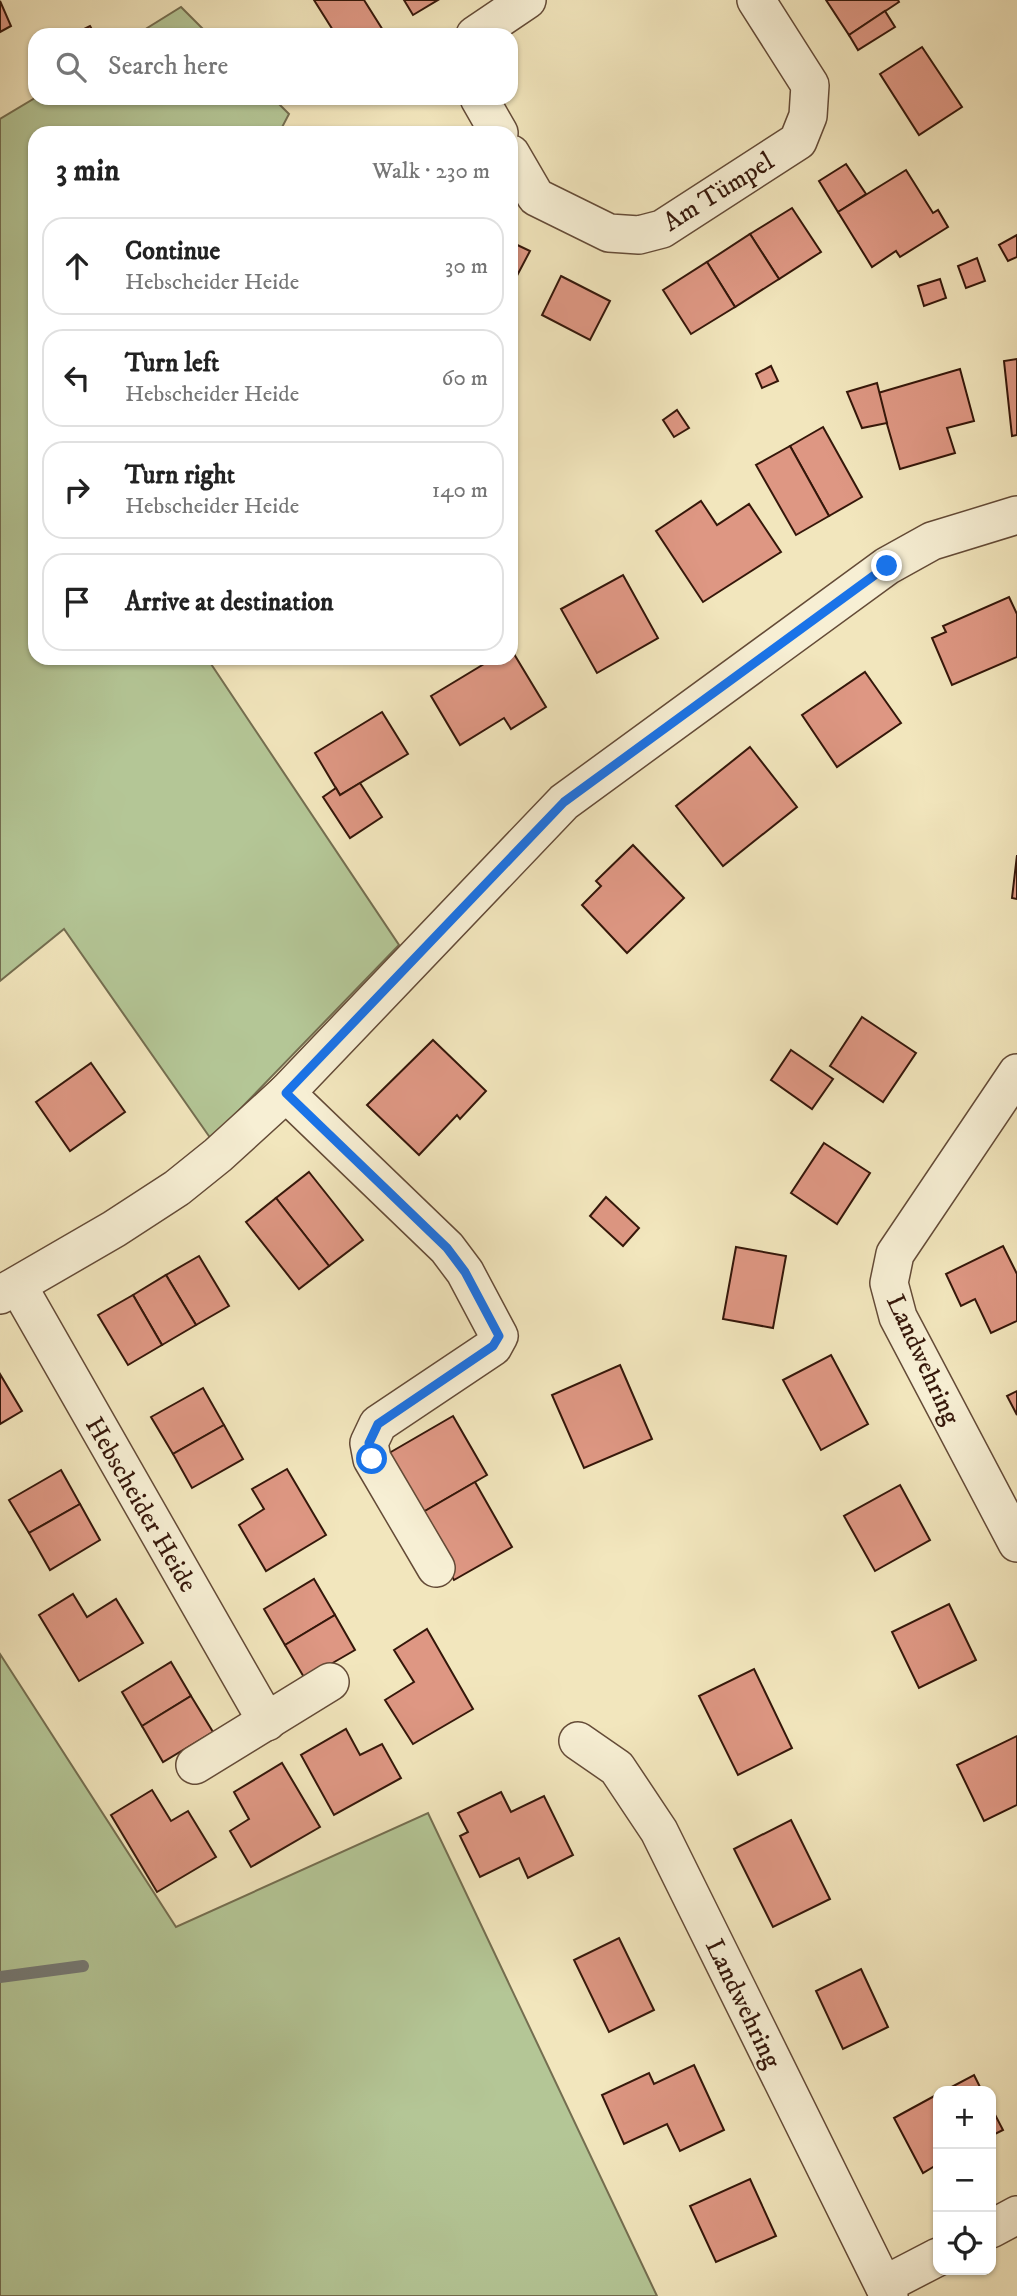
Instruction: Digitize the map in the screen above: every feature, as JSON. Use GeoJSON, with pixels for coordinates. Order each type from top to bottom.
{"type":"FeatureCollection","features":[{"type":"Feature","properties":{"kind":"street"},"geometry":{"type":"LineString","coordinates":[[485,28],[527,0]]}},
{"type":"Feature","properties":{"kind":"street","name":"Am Tümpel"},"geometry":{"type":"LineString","coordinates":[[518,166],[536,197],[609,233],[639,235],[662,229],[798,141],[808,116],[810,85],[756,0]]}},
{"type":"Feature","properties":{"kind":"street"},"geometry":{"type":"LineString","coordinates":[[483,105],[495,126]]}},
{"type":"Feature","properties":{"kind":"street","name":"Hebscheider Heide"},"geometry":{"type":"LineString","coordinates":[[267,1722],[9,1291],[177,1188],[286,1093],[564,802],[887,566],[932,541],[1017,515]]}},
{"type":"Feature","properties":{"kind":"street","name":"Landwehring"},"geometry":{"type":"LineString","coordinates":[[1017,1073],[895,1254],[889,1283],[898,1317],[1017,1543]]}},
{"type":"Feature","properties":{"kind":"street"},"geometry":{"type":"LineString","coordinates":[[286,1093],[447,1248],[465,1272],[499,1336],[493,1346],[378,1424],[369,1443],[372,1459],[436,1568]]}},
{"type":"Feature","properties":{"kind":"street"},"geometry":{"type":"LineString","coordinates":[[195,1765],[330,1682]]}},
{"type":"Feature","properties":{"kind":"street","name":"Landwehring"},"geometry":{"type":"LineString","coordinates":[[578,1741],[617,1768],[659,1831],[886,2291],[933,2259]]}},
{"type":"Feature","properties":{"kind":"street"},"geometry":{"type":"LineString","coordinates":[[996,2226],[1017,2215]]}},
{"type":"Feature","properties":{"kind":"green space"},"geometry":{"type":"Polygon","coordinates":[[[181,7],[202,28],[147,28],[181,7]]]}},
{"type":"Feature","properties":{"kind":"green space"},"geometry":{"type":"Polygon","coordinates":[[[28,102],[28,105],[280,105],[289,114],[283,126],[28,126],[28,665],[212,665],[399,945],[211,1139],[64,929],[0,981],[0,119],[28,102]]]}},
{"type":"Feature","properties":{"kind":"green space"},"geometry":{"type":"Polygon","coordinates":[[[0,1654],[176,1927],[428,1813],[657,2296],[0,2296],[0,1654]]]}},
{"type":"Feature","properties":{"kind":"building"},"geometry":{"type":"Polygon","coordinates":[[[314,0],[364,0],[382,28],[332,28],[314,0]]]}},
{"type":"Feature","properties":{"kind":"building"},"geometry":{"type":"Polygon","coordinates":[[[404,0],[438,0],[413,15],[404,0]]]}},
{"type":"Feature","properties":{"kind":"building"},"geometry":{"type":"Polygon","coordinates":[[[826,0],[898,0],[899,2],[849,35],[826,0]]]}},
{"type":"Feature","properties":{"kind":"building"},"geometry":{"type":"Polygon","coordinates":[[[0,1],[11,26],[0,32],[0,1]]]}},
{"type":"Feature","properties":{"kind":"building"},"geometry":{"type":"Polygon","coordinates":[[[885,11],[895,27],[858,50],[849,35],[885,11]]]}},
{"type":"Feature","properties":{"kind":"building"},"geometry":{"type":"Polygon","coordinates":[[[922,47],[962,107],[919,135],[880,74],[922,47]]]}},
{"type":"Feature","properties":{"kind":"building"},"geometry":{"type":"Polygon","coordinates":[[[846,164],[866,194],[838,212],[819,181],[846,164]]]}},
{"type":"Feature","properties":{"kind":"building"},"geometry":{"type":"Polygon","coordinates":[[[906,170],[933,213],[938,210],[948,227],[900,257],[896,251],[872,267],[838,212],[906,170]]]}},
{"type":"Feature","properties":{"kind":"building"},"geometry":{"type":"Polygon","coordinates":[[[792,208],[821,252],[779,279],[750,234],[792,208]]]}},
{"type":"Feature","properties":{"kind":"building"},"geometry":{"type":"Polygon","coordinates":[[[750,234],[779,279],[735,307],[707,262],[750,234]]]}},
{"type":"Feature","properties":{"kind":"building"},"geometry":{"type":"Polygon","coordinates":[[[1017,235],[1017,257],[1008,261],[999,245],[1017,235]]]}},
{"type":"Feature","properties":{"kind":"building"},"geometry":{"type":"Polygon","coordinates":[[[518,245],[530,251],[518,274],[518,245]]]}},
{"type":"Feature","properties":{"kind":"building"},"geometry":{"type":"Polygon","coordinates":[[[977,258],[985,281],[966,288],[958,266],[977,258]]]}},
{"type":"Feature","properties":{"kind":"building"},"geometry":{"type":"Polygon","coordinates":[[[707,262],[735,307],[691,334],[663,290],[707,262]]]}},
{"type":"Feature","properties":{"kind":"building"},"geometry":{"type":"Polygon","coordinates":[[[561,276],[610,301],[590,340],[542,315],[561,276]]]}},
{"type":"Feature","properties":{"kind":"building"},"geometry":{"type":"Polygon","coordinates":[[[940,279],[946,298],[924,306],[918,286],[940,279]]]}},
{"type":"Feature","properties":{"kind":"building"},"geometry":{"type":"Polygon","coordinates":[[[1017,359],[1017,435],[1012,436],[1004,361],[1017,359]]]}},
{"type":"Feature","properties":{"kind":"building"},"geometry":{"type":"Polygon","coordinates":[[[771,366],[778,381],[762,388],[756,374],[771,366]]]}},
{"type":"Feature","properties":{"kind":"building"},"geometry":{"type":"Polygon","coordinates":[[[960,369],[974,421],[947,428],[955,453],[900,469],[878,393],[960,369]]]}},
{"type":"Feature","properties":{"kind":"building"},"geometry":{"type":"Polygon","coordinates":[[[877,383],[887,423],[862,428],[847,392],[877,383]]]}},
{"type":"Feature","properties":{"kind":"building"},"geometry":{"type":"Polygon","coordinates":[[[677,410],[689,428],[674,437],[663,420],[677,410]]]}},
{"type":"Feature","properties":{"kind":"building"},"geometry":{"type":"Polygon","coordinates":[[[823,427],[862,497],[829,516],[790,446],[823,427]]]}},
{"type":"Feature","properties":{"kind":"building"},"geometry":{"type":"Polygon","coordinates":[[[790,446],[829,516],[796,535],[756,465],[790,446]]]}},
{"type":"Feature","properties":{"kind":"building"},"geometry":{"type":"Polygon","coordinates":[[[701,501],[717,525],[749,504],[781,552],[703,602],[656,531],[701,501]]]}},
{"type":"Feature","properties":{"kind":"building"},"geometry":{"type":"Polygon","coordinates":[[[623,575],[658,638],[597,673],[561,609],[623,575]]]}},
{"type":"Feature","properties":{"kind":"building"},"geometry":{"type":"Polygon","coordinates":[[[1009,597],[1017,614],[1017,657],[952,685],[932,638],[946,632],[943,626],[1009,597]]]}},
{"type":"Feature","properties":{"kind":"building"},"geometry":{"type":"Polygon","coordinates":[[[518,661],[546,707],[511,729],[504,718],[460,745],[431,696],[482,665],[518,665],[518,661]]]}},
{"type":"Feature","properties":{"kind":"building"},"geometry":{"type":"Polygon","coordinates":[[[865,672],[901,723],[837,767],[802,715],[865,672]]]}},
{"type":"Feature","properties":{"kind":"building"},"geometry":{"type":"Polygon","coordinates":[[[382,712],[408,754],[340,795],[315,753],[382,712]]]}},
{"type":"Feature","properties":{"kind":"building"},"geometry":{"type":"Polygon","coordinates":[[[750,747],[797,807],[723,866],[676,806],[750,747]]]}},
{"type":"Feature","properties":{"kind":"building"},"geometry":{"type":"Polygon","coordinates":[[[360,783],[382,817],[350,838],[323,797],[336,788],[340,795],[360,783]]]}},
{"type":"Feature","properties":{"kind":"building"},"geometry":{"type":"Polygon","coordinates":[[[633,845],[684,898],[627,953],[582,905],[601,886],[596,881],[633,845]]]}},
{"type":"Feature","properties":{"kind":"building"},"geometry":{"type":"Polygon","coordinates":[[[1017,855],[1017,899],[1012,898],[1017,855]]]}},
{"type":"Feature","properties":{"kind":"building"},"geometry":{"type":"Polygon","coordinates":[[[862,1017],[916,1053],[883,1102],[830,1066],[862,1017]]]}},
{"type":"Feature","properties":{"kind":"building"},"geometry":{"type":"Polygon","coordinates":[[[433,1040],[486,1091],[460,1119],[457,1115],[419,1155],[367,1105],[433,1040]]]}},
{"type":"Feature","properties":{"kind":"building"},"geometry":{"type":"Polygon","coordinates":[[[791,1050],[833,1079],[812,1109],[771,1080],[791,1050]]]}},
{"type":"Feature","properties":{"kind":"building"},"geometry":{"type":"Polygon","coordinates":[[[91,1063],[125,1112],[70,1151],[36,1102],[91,1063]]]}},
{"type":"Feature","properties":{"kind":"building"},"geometry":{"type":"Polygon","coordinates":[[[824,1143],[870,1173],[837,1224],[791,1193],[824,1143]]]}},
{"type":"Feature","properties":{"kind":"building"},"geometry":{"type":"Polygon","coordinates":[[[309,1172],[363,1240],[329,1266],[276,1198],[309,1172]]]}},
{"type":"Feature","properties":{"kind":"building"},"geometry":{"type":"Polygon","coordinates":[[[606,1197],[639,1228],[623,1246],[590,1216],[606,1197]]]}},
{"type":"Feature","properties":{"kind":"building"},"geometry":{"type":"Polygon","coordinates":[[[276,1198],[329,1266],[299,1289],[246,1222],[276,1198]]]}},
{"type":"Feature","properties":{"kind":"building"},"geometry":{"type":"Polygon","coordinates":[[[1003,1246],[1017,1274],[1017,1321],[991,1333],[975,1299],[961,1306],[946,1274],[1003,1246]]]}},
{"type":"Feature","properties":{"kind":"building"},"geometry":{"type":"Polygon","coordinates":[[[736,1247],[786,1256],[773,1328],[723,1319],[736,1247]]]}},
{"type":"Feature","properties":{"kind":"building"},"geometry":{"type":"Polygon","coordinates":[[[199,1256],[229,1306],[196,1325],[166,1275],[199,1256]]]}},
{"type":"Feature","properties":{"kind":"building"},"geometry":{"type":"Polygon","coordinates":[[[166,1275],[196,1325],[162,1345],[133,1295],[166,1275]]]}},
{"type":"Feature","properties":{"kind":"building"},"geometry":{"type":"Polygon","coordinates":[[[133,1295],[162,1345],[128,1365],[98,1315],[133,1295]]]}},
{"type":"Feature","properties":{"kind":"building"},"geometry":{"type":"Polygon","coordinates":[[[831,1355],[868,1424],[821,1450],[783,1380],[831,1355]]]}},
{"type":"Feature","properties":{"kind":"building"},"geometry":{"type":"Polygon","coordinates":[[[620,1365],[652,1439],[584,1468],[552,1395],[620,1365]]]}},
{"type":"Feature","properties":{"kind":"building"},"geometry":{"type":"Polygon","coordinates":[[[0,1374],[22,1411],[0,1424],[0,1374]]]}},
{"type":"Feature","properties":{"kind":"building"},"geometry":{"type":"Polygon","coordinates":[[[203,1388],[224,1425],[173,1454],[151,1417],[203,1388]]]}},
{"type":"Feature","properties":{"kind":"building"},"geometry":{"type":"Polygon","coordinates":[[[1017,1391],[1017,1415],[1007,1396],[1017,1391]]]}},
{"type":"Feature","properties":{"kind":"building"},"geometry":{"type":"Polygon","coordinates":[[[453,1416],[487,1475],[418,1515],[384,1456],[453,1416]]]}},
{"type":"Feature","properties":{"kind":"building"},"geometry":{"type":"Polygon","coordinates":[[[224,1425],[243,1459],[192,1488],[173,1454],[224,1425]]]}},
{"type":"Feature","properties":{"kind":"building"},"geometry":{"type":"Polygon","coordinates":[[[287,1469],[326,1535],[266,1571],[239,1525],[264,1509],[252,1489],[287,1469]]]}},
{"type":"Feature","properties":{"kind":"building"},"geometry":{"type":"Polygon","coordinates":[[[61,1470],[80,1504],[29,1533],[9,1500],[61,1470]]]}},
{"type":"Feature","properties":{"kind":"building"},"geometry":{"type":"Polygon","coordinates":[[[475,1482],[512,1547],[454,1580],[418,1515],[475,1482]]]}},
{"type":"Feature","properties":{"kind":"building"},"geometry":{"type":"Polygon","coordinates":[[[900,1485],[930,1540],[875,1571],[844,1516],[900,1485]]]}},
{"type":"Feature","properties":{"kind":"building"},"geometry":{"type":"Polygon","coordinates":[[[80,1504],[100,1540],[50,1570],[29,1533],[80,1504]]]}},
{"type":"Feature","properties":{"kind":"building"},"geometry":{"type":"Polygon","coordinates":[[[314,1579],[335,1615],[285,1645],[264,1609],[314,1579]]]}},
{"type":"Feature","properties":{"kind":"building"},"geometry":{"type":"Polygon","coordinates":[[[73,1594],[87,1617],[116,1599],[143,1643],[79,1681],[39,1615],[73,1594]]]}},
{"type":"Feature","properties":{"kind":"building"},"geometry":{"type":"Polygon","coordinates":[[[949,1604],[976,1660],[919,1688],[892,1632],[949,1604]]]}},
{"type":"Feature","properties":{"kind":"building"},"geometry":{"type":"Polygon","coordinates":[[[335,1615],[355,1650],[305,1679],[285,1645],[335,1615]]]}},
{"type":"Feature","properties":{"kind":"building"},"geometry":{"type":"Polygon","coordinates":[[[427,1629],[473,1709],[413,1744],[385,1700],[414,1682],[394,1650],[427,1629]]]}},
{"type":"Feature","properties":{"kind":"building"},"geometry":{"type":"Polygon","coordinates":[[[171,1662],[191,1696],[142,1726],[122,1692],[171,1662]]]}},
{"type":"Feature","properties":{"kind":"building"},"geometry":{"type":"Polygon","coordinates":[[[754,1669],[792,1748],[738,1775],[699,1696],[754,1669]]]}},
{"type":"Feature","properties":{"kind":"building"},"geometry":{"type":"Polygon","coordinates":[[[191,1696],[213,1732],[163,1762],[142,1726],[191,1696]]]}},
{"type":"Feature","properties":{"kind":"building"},"geometry":{"type":"Polygon","coordinates":[[[346,1729],[360,1755],[382,1744],[401,1778],[334,1815],[301,1755],[346,1729]]]}},
{"type":"Feature","properties":{"kind":"building"},"geometry":{"type":"Polygon","coordinates":[[[1017,1736],[1017,1805],[984,1821],[957,1765],[1017,1736]]]}},
{"type":"Feature","properties":{"kind":"building"},"geometry":{"type":"Polygon","coordinates":[[[282,1763],[320,1827],[251,1867],[230,1831],[249,1819],[234,1792],[282,1763]]]}},
{"type":"Feature","properties":{"kind":"building"},"geometry":{"type":"Polygon","coordinates":[[[152,1790],[171,1821],[188,1811],[216,1857],[157,1892],[111,1815],[152,1790]]]}},
{"type":"Feature","properties":{"kind":"building"},"geometry":{"type":"Polygon","coordinates":[[[501,1792],[511,1812],[544,1796],[573,1855],[528,1878],[519,1858],[480,1877],[460,1836],[468,1832],[458,1813],[501,1792]]]}},
{"type":"Feature","properties":{"kind":"building"},"geometry":{"type":"Polygon","coordinates":[[[791,1820],[830,1899],[773,1927],[734,1849],[791,1820]]]}},
{"type":"Feature","properties":{"kind":"building"},"geometry":{"type":"Polygon","coordinates":[[[619,1938],[654,2010],[609,2032],[574,1960],[619,1938]]]}},
{"type":"Feature","properties":{"kind":"building"},"geometry":{"type":"Polygon","coordinates":[[[861,1969],[888,2027],[843,2049],[816,1991],[861,1969]]]}},
{"type":"Feature","properties":{"kind":"building"},"geometry":{"type":"Polygon","coordinates":[[[694,2065],[724,2130],[680,2151],[667,2124],[624,2144],[602,2095],[649,2073],[654,2084],[694,2065]]]}},
{"type":"Feature","properties":{"kind":"building"},"geometry":{"type":"Polygon","coordinates":[[[974,2075],[980,2086],[953,2086],[974,2075]]]}},
{"type":"Feature","properties":{"kind":"building"},"geometry":{"type":"Polygon","coordinates":[[[933,2097],[933,2167],[923,2173],[894,2118],[933,2097]]]}},
{"type":"Feature","properties":{"kind":"building"},"geometry":{"type":"Polygon","coordinates":[[[996,2117],[1003,2130],[996,2134],[996,2117]]]}},
{"type":"Feature","properties":{"kind":"building"},"geometry":{"type":"Polygon","coordinates":[[[750,2179],[776,2236],[716,2262],[690,2206],[750,2179]]]}},
{"type":"Feature","properties":{"kind":"waterway"},"geometry":{"type":"LineString","coordinates":[[0,1977],[83,1966]]}},
{"type":"Feature","properties":{"kind":"route"},"geometry":{"type":"LineString","coordinates":[[372,1459],[369,1443],[378,1424],[493,1346],[499,1336],[465,1272],[447,1248],[286,1093],[564,802],[887,566]]}}]}
